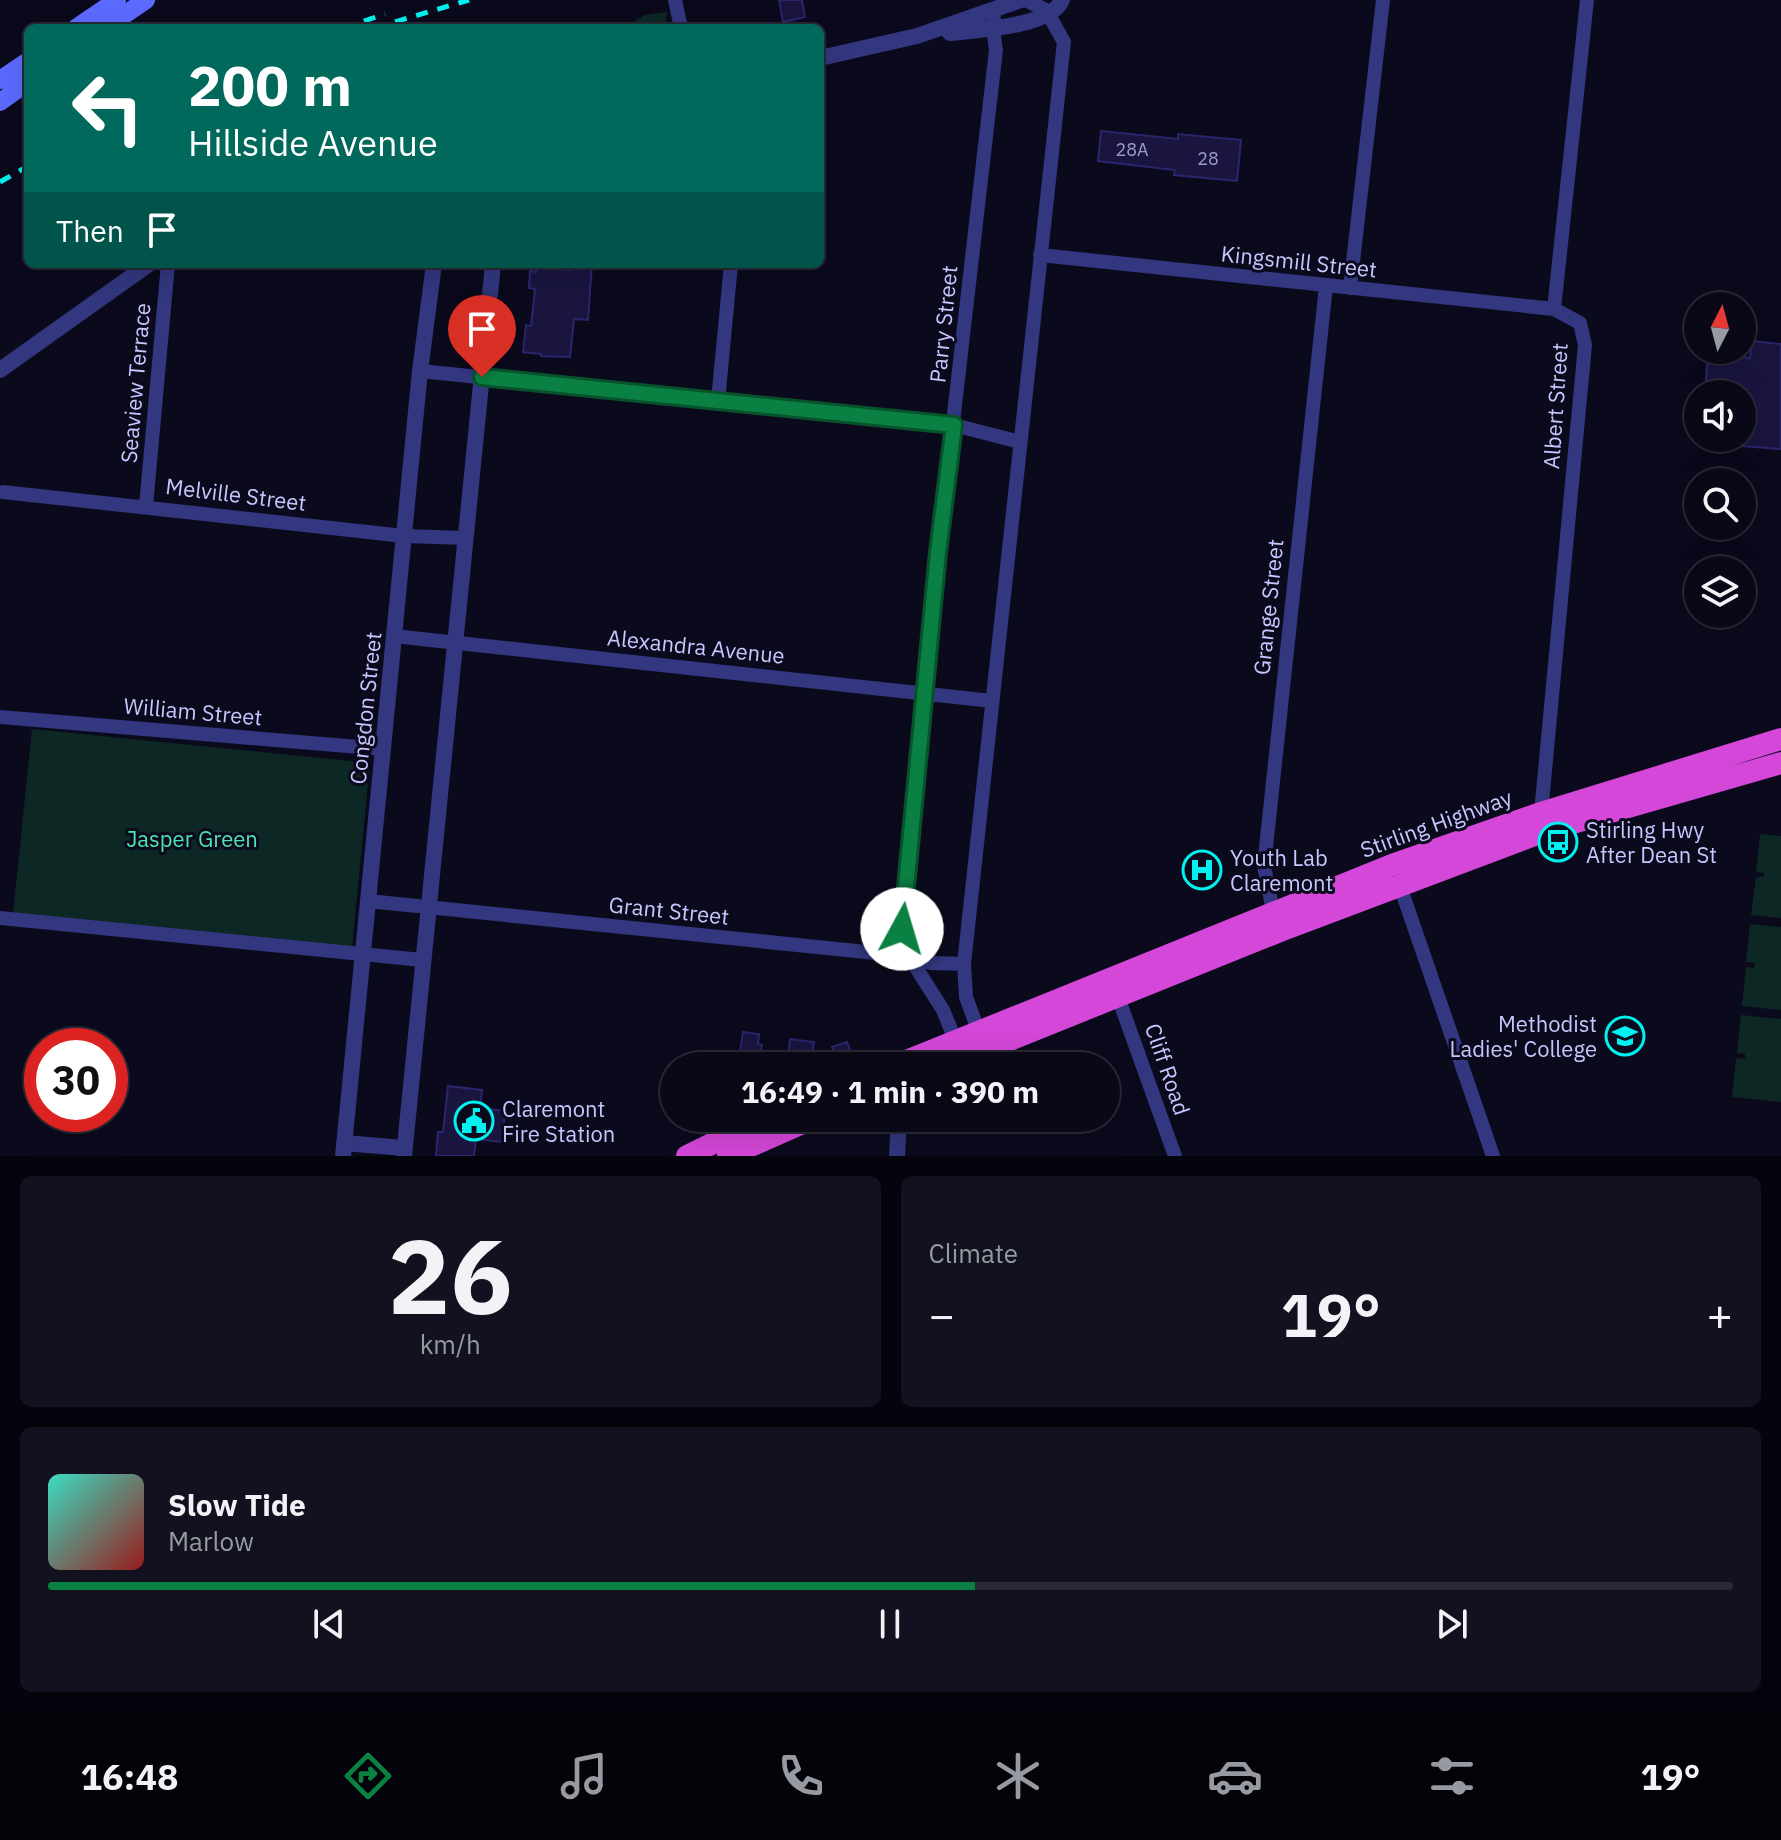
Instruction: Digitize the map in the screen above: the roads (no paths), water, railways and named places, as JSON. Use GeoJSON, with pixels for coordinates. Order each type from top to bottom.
{"type":"FeatureCollection","features":[{"type":"Feature","properties":{"kind":"highway","name":"Stirling Highway"},"geometry":{"type":"LineString","coordinates":[[960,1052],[982,1040],[1276,923],[1400,886],[1544,822],[1781,739]]}},
{"type":"Feature","properties":{"kind":"highway","name":"Stirling Highway"},"geometry":{"type":"LineString","coordinates":[[982,1040],[1118,997],[1392,865],[1544,822],[1781,763]]}},
{"type":"Feature","properties":{"kind":"highway"},"geometry":{"type":"LineString","coordinates":[[687,1156],[736,1132]]}},
{"type":"Feature","properties":{"kind":"highway"},"geometry":{"type":"LineString","coordinates":[[728,1156],[782,1132]]}},
{"type":"Feature","properties":{"kind":"main road"},"geometry":{"type":"LineString","coordinates":[[82,24],[117,0]]}},
{"type":"Feature","properties":{"kind":"main road"},"geometry":{"type":"LineString","coordinates":[[111,24],[146,0]]}},
{"type":"Feature","properties":{"kind":"main road"},"geometry":{"type":"LineString","coordinates":[[0,80],[24,64]]}},
{"type":"Feature","properties":{"kind":"main road"},"geometry":{"type":"LineString","coordinates":[[0,102],[24,85]]}},
{"type":"Feature","properties":{"kind":"street"},"geometry":{"type":"LineString","coordinates":[[675,0],[680,24]]}},
{"type":"Feature","properties":{"kind":"street"},"geometry":{"type":"LineString","coordinates":[[824,57],[917,36],[1023,0],[1046,10],[1057,7]]}},
{"type":"Feature","properties":{"kind":"street"},"geometry":{"type":"LineString","coordinates":[[1350,288],[1383,0]]}},
{"type":"Feature","properties":{"kind":"street"},"geometry":{"type":"LineString","coordinates":[[1554,309],[1587,0]]}},
{"type":"Feature","properties":{"kind":"street"},"geometry":{"type":"LineString","coordinates":[[917,36],[993,29],[1057,7]]}},
{"type":"Feature","properties":{"kind":"street"},"geometry":{"type":"LineString","coordinates":[[982,1040],[966,997],[964,964],[1064,42],[1057,7]]}},
{"type":"Feature","properties":{"kind":"street","name":"Parry Street"},"geometry":{"type":"LineString","coordinates":[[953,1052],[943,1010],[910,958],[902,929],[938,552],[996,50],[994,11]]}},
{"type":"Feature","properties":{"kind":"street","name":"Kingsmill Street"},"geometry":{"type":"LineString","coordinates":[[1040,255],[1554,309]]}},
{"type":"Feature","properties":{"kind":"street"},"geometry":{"type":"LineString","coordinates":[[0,370],[143,268]]}},
{"type":"Feature","properties":{"kind":"street","name":"Seaview Terrace"},"geometry":{"type":"LineString","coordinates":[[146,506],[168,268]]}},
{"type":"Feature","properties":{"kind":"street","name":"Congdon Street"},"geometry":{"type":"LineString","coordinates":[[344,1150],[420,371],[433,268]]}},
{"type":"Feature","properties":{"kind":"street"},"geometry":{"type":"LineString","coordinates":[[344,1150],[404,1152],[493,268]]}},
{"type":"Feature","properties":{"kind":"street"},"geometry":{"type":"LineString","coordinates":[[718,401],[731,268]]}},
{"type":"Feature","properties":{"kind":"street","name":"Grange Street"},"geometry":{"type":"LineString","coordinates":[[1276,923],[1264,866],[1326,286]]}},
{"type":"Feature","properties":{"kind":"street","name":"Albert Street"},"geometry":{"type":"LineString","coordinates":[[1544,822],[1585,345],[1580,323],[1554,309]]}},
{"type":"Feature","properties":{"kind":"street"},"geometry":{"type":"LineString","coordinates":[[420,371],[954,425],[1020,442]]}},
{"type":"Feature","properties":{"kind":"street","name":"Melville Street"},"geometry":{"type":"LineString","coordinates":[[3,492],[404,536],[465,538]]}},
{"type":"Feature","properties":{"kind":"street","name":"Alexandra Avenue"},"geometry":{"type":"LineString","coordinates":[[394,636],[992,701]]}},
{"type":"Feature","properties":{"kind":"street","name":"William Street"},"geometry":{"type":"LineString","coordinates":[[0,717],[383,749]]}},
{"type":"Feature","properties":{"kind":"street"},"geometry":{"type":"LineString","coordinates":[[1400,886],[1493,1156]]}},
{"type":"Feature","properties":{"kind":"street","name":"Grant Street"},"geometry":{"type":"LineString","coordinates":[[368,901],[910,958],[931,963],[964,964]]}},
{"type":"Feature","properties":{"kind":"street"},"geometry":{"type":"LineString","coordinates":[[0,918],[422,960]]}},
{"type":"Feature","properties":{"kind":"street","name":"Cliff Road"},"geometry":{"type":"LineString","coordinates":[[1118,997],[1175,1156]]}},
{"type":"Feature","properties":{"kind":"street"},"geometry":{"type":"LineString","coordinates":[[897,1156],[898,1132]]}},
{"type":"Feature","properties":{"kind":"railway"},"geometry":{"type":"LineString","coordinates":[[388,24],[469,0]]}},
{"type":"Feature","properties":{"kind":"railway"},"geometry":{"type":"LineString","coordinates":[[355,24],[385,14]]}},
{"type":"Feature","properties":{"kind":"railway"},"geometry":{"type":"LineString","coordinates":[[0,182],[24,168]]}},
{"type":"Feature","properties":{"kind":"place","name":"Stirling Hwy After Dean St"},"geometry":{"type":"Point","coordinates":[1558,842]}},
{"type":"Feature","properties":{"kind":"place","name":"Youth Lab Claremont"},"geometry":{"type":"Point","coordinates":[1202,870]}},
{"type":"Feature","properties":{"kind":"place","name":"Methodist Ladies' College"},"geometry":{"type":"Point","coordinates":[1625,1036]}},
{"type":"Feature","properties":{"kind":"place","name":"Claremont Fire Station"},"geometry":{"type":"Point","coordinates":[474,1121]}},
{"type":"Feature","properties":{"kind":"park label","name":"Jasper Green"},"geometry":{"type":"Point","coordinates":[192,838]}}]}
